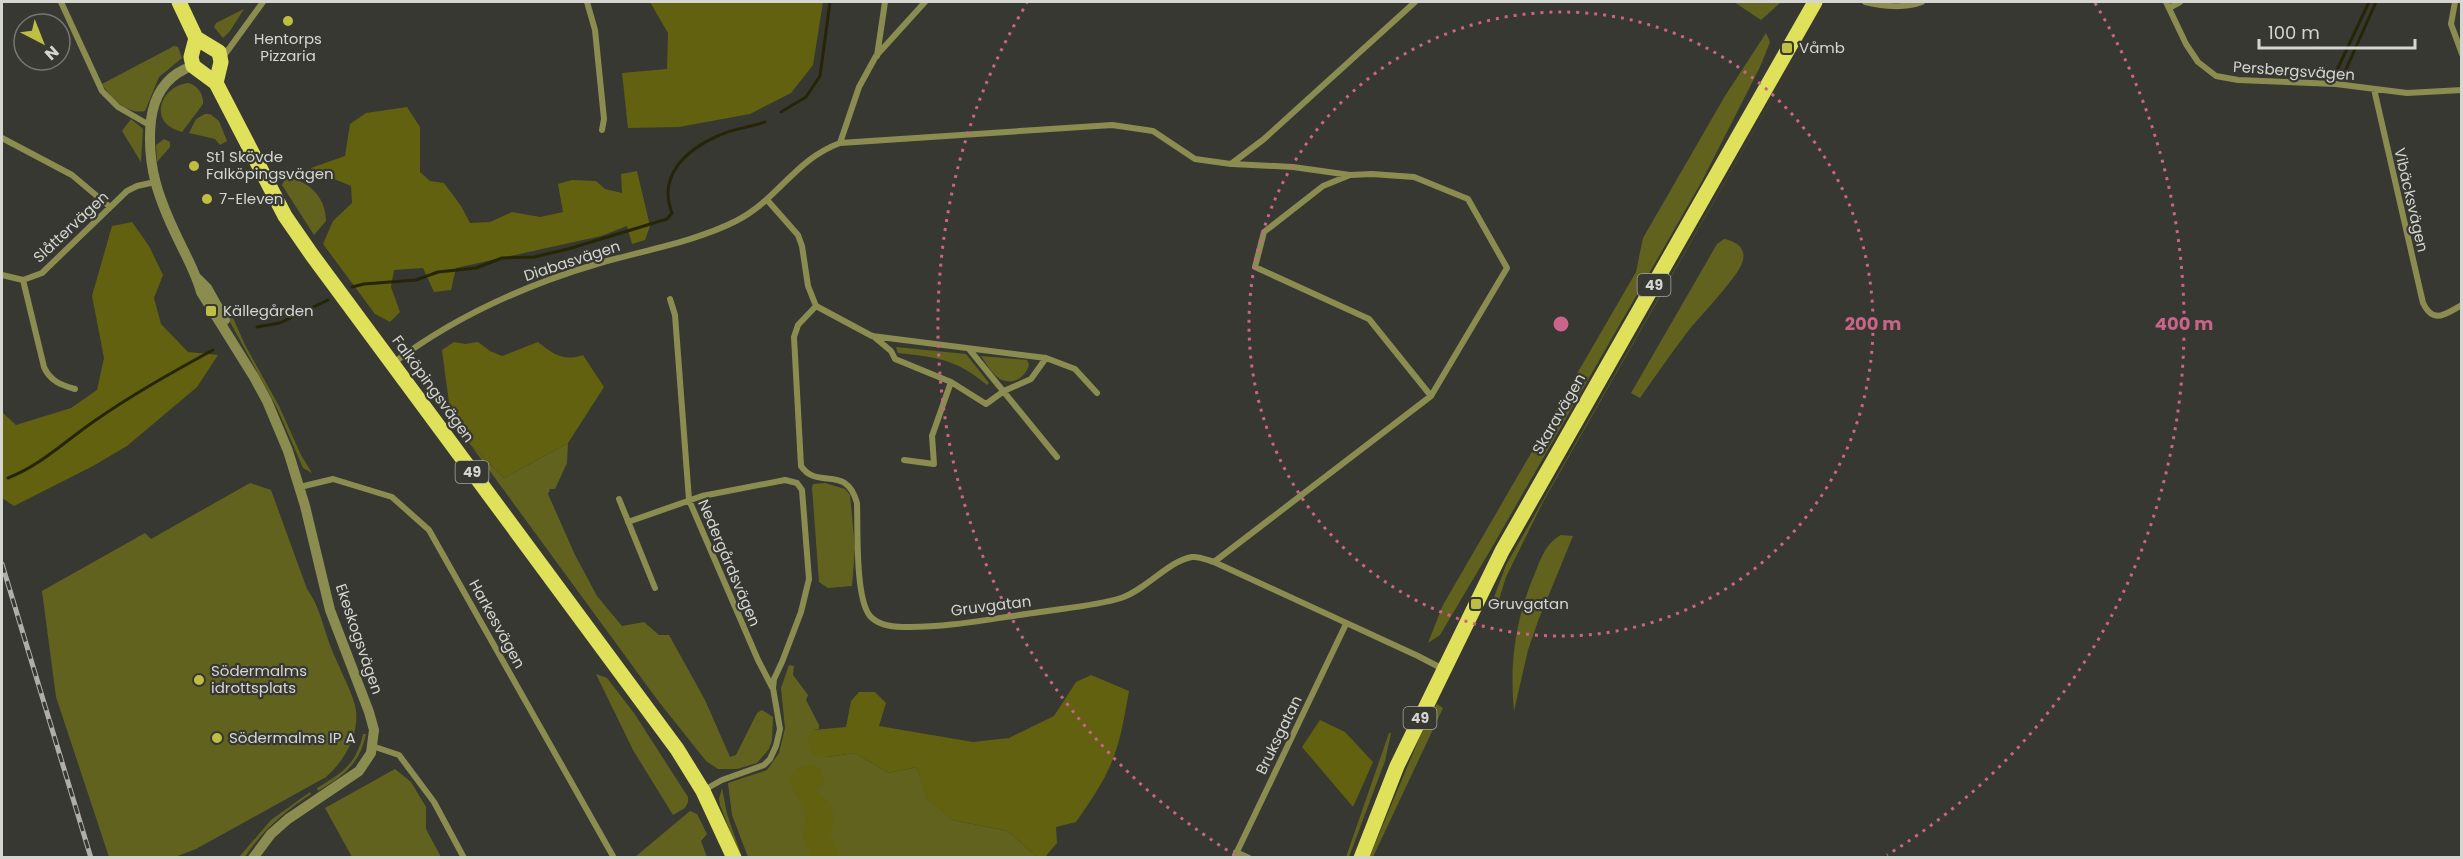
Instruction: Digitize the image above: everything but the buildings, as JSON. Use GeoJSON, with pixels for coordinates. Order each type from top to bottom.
{"type":"FeatureCollection","features":[{"type":"Feature","properties":{"kind":"main road","name":"Falköpingsvägen"},"geometry":{"type":"LineString","coordinates":[[179,2],[285,216],[677,749],[703,790],[734,858]]}},
{"type":"Feature","properties":{"kind":"main road","name":"Skaravägen"},"geometry":{"type":"LineString","coordinates":[[1361,858],[1397,766],[1502,551],[1815,2]]}},
{"type":"Feature","properties":{"kind":"street"},"geometry":{"type":"LineString","coordinates":[[61,2],[102,90],[118,107],[151,126]]}},
{"type":"Feature","properties":{"kind":"street"},"geometry":{"type":"LineString","coordinates":[[206,59],[239,37],[263,2]]}},
{"type":"Feature","properties":{"kind":"street"},"geometry":{"type":"LineString","coordinates":[[587,2],[595,30],[604,119],[602,130]]}},
{"type":"Feature","properties":{"kind":"street"},"geometry":{"type":"LineString","coordinates":[[876,56],[885,2]]}},
{"type":"Feature","properties":{"kind":"street"},"geometry":{"type":"LineString","coordinates":[[925,2],[876,56],[859,87],[840,143],[1112,125],[1152,131],[1195,159],[1231,164],[1293,167],[1350,175],[1414,177],[1468,199],[1506,268],[1431,396],[1214,562]]}},
{"type":"Feature","properties":{"kind":"street"},"geometry":{"type":"LineString","coordinates":[[1231,164],[1264,139],[1415,2]]}},
{"type":"Feature","properties":{"kind":"street"},"geometry":{"type":"LineString","coordinates":[[1865,2],[1890,6],[1912,6],[1922,2]]}},
{"type":"Feature","properties":{"kind":"street"},"geometry":{"type":"LineString","coordinates":[[2168,5],[2180,2]]}},
{"type":"Feature","properties":{"kind":"street"},"geometry":{"type":"LineString","coordinates":[[2456,2],[2451,24],[2462,54]]}},
{"type":"Feature","properties":{"kind":"street","name":"Persbergsvägen"},"geometry":{"type":"LineString","coordinates":[[2168,5],[2186,44],[2198,62],[2216,76],[2238,80],[2336,84],[2407,93],[2462,90]]}},
{"type":"Feature","properties":{"kind":"street","name":"Ekeskogsvägen"},"geometry":{"type":"LineString","coordinates":[[206,59],[167,80],[160,89],[152,113],[150,166],[168,217],[197,278],[207,288],[226,321],[230,337],[267,401],[300,487],[330,610],[369,712],[374,730],[372,746]]}},
{"type":"Feature","properties":{"kind":"street","name":"Vibäcksvägen"},"geometry":{"type":"LineString","coordinates":[[2373,89],[2423,303],[2430,314],[2435,317],[2442,316],[2462,305]]}},
{"type":"Feature","properties":{"kind":"street"},"geometry":{"type":"LineString","coordinates":[[2,138],[72,174],[110,207]]}},
{"type":"Feature","properties":{"kind":"street","name":"Diabasvägen"},"geometry":{"type":"LineString","coordinates":[[392,364],[443,328],[468,313],[500,299],[600,263],[671,244],[735,222],[768,201],[795,170],[812,156],[840,143]]}},
{"type":"Feature","properties":{"kind":"street"},"geometry":{"type":"LineString","coordinates":[[1350,175],[1323,186],[1264,232],[1255,267],[1369,319],[1431,396]]}},
{"type":"Feature","properties":{"kind":"street","name":"Slåttervägen"},"geometry":{"type":"LineString","coordinates":[[23,280],[50,267],[132,188],[155,182]]}},
{"type":"Feature","properties":{"kind":"street"},"geometry":{"type":"LineString","coordinates":[[768,201],[798,235],[802,246],[808,286],[816,306],[872,336],[891,351],[895,359],[951,382],[986,404],[1004,391],[1031,380],[1046,358]]}},
{"type":"Feature","properties":{"kind":"street"},"geometry":{"type":"LineString","coordinates":[[2,274],[23,280],[48,376],[56,382],[75,389]]}},
{"type":"Feature","properties":{"kind":"street","name":"Nedergårdsvägen"},"geometry":{"type":"LineString","coordinates":[[670,299],[675,315],[688,500],[758,660],[773,687]]}},
{"type":"Feature","properties":{"kind":"street","name":"Gruvgatan"},"geometry":{"type":"LineString","coordinates":[[816,306],[798,325],[794,337],[799,455],[805,472],[846,482],[854,491],[857,503],[860,586],[863,604],[871,618],[888,625],[915,627],[1097,603],[1133,593],[1184,560],[1194,557],[1214,562],[1444,670]]}},
{"type":"Feature","properties":{"kind":"street"},"geometry":{"type":"LineString","coordinates":[[872,336],[1046,358],[1075,369],[1097,393]]}},
{"type":"Feature","properties":{"kind":"street"},"geometry":{"type":"LineString","coordinates":[[969,349],[1057,457]]}},
{"type":"Feature","properties":{"kind":"street"},"geometry":{"type":"LineString","coordinates":[[904,460],[933,464],[932,436],[951,382]]}},
{"type":"Feature","properties":{"kind":"street","name":"Harkesvägen"},"geometry":{"type":"LineString","coordinates":[[300,487],[333,480],[388,496],[429,530],[614,858]]}},
{"type":"Feature","properties":{"kind":"street"},"geometry":{"type":"LineString","coordinates":[[628,522],[688,500],[784,480],[797,483],[803,497],[809,579],[801,612],[774,680],[773,687],[780,729],[776,746],[770,759],[756,769],[722,780],[703,790]]}},
{"type":"Feature","properties":{"kind":"street"},"geometry":{"type":"LineString","coordinates":[[619,499],[655,588]]}},
{"type":"Feature","properties":{"kind":"street","name":"Bruksgatan"},"geometry":{"type":"LineString","coordinates":[[1235,855],[1346,624]]}},
{"type":"Feature","properties":{"kind":"street"},"geometry":{"type":"LineString","coordinates":[[253,858],[271,834],[288,819],[360,771],[367,762],[372,746],[399,755],[434,802],[464,858]]}},
{"type":"Feature","properties":{"kind":"street"},"geometry":{"type":"LineString","coordinates":[[1235,855],[1249,858]]}},
{"type":"Feature","properties":{"kind":"shaded area"},"geometry":{"type":"Polygon","coordinates":[[[650,2],[823,2],[813,65],[791,93],[750,114],[679,127],[628,128],[622,73],[667,69],[668,33],[650,2]]]}},
{"type":"Feature","properties":{"kind":"shaded area"},"geometry":{"type":"Polygon","coordinates":[[[1734,2],[1781,2],[1761,20],[1734,2]]]}},
{"type":"Feature","properties":{"kind":"shaded area"},"geometry":{"type":"Polygon","coordinates":[[[244,9],[223,38],[214,27],[216,23],[244,9]]]}},
{"type":"Feature","properties":{"kind":"shaded area"},"geometry":{"type":"Polygon","coordinates":[[[1823,10],[1543,502],[1506,577],[1498,603],[1493,600],[1506,565],[1823,10]]]}},
{"type":"Feature","properties":{"kind":"shaded area"},"geometry":{"type":"Polygon","coordinates":[[[1766,33],[1770,42],[1760,67],[1702,181],[1440,635],[1428,643],[1443,605],[1636,272],[1643,238],[1725,96],[1766,33]]]}},
{"type":"Feature","properties":{"kind":"shaded area"},"geometry":{"type":"Polygon","coordinates":[[[174,46],[178,47],[182,58],[159,77],[145,111],[138,112],[126,108],[110,95],[102,84],[174,46]]]}},
{"type":"Feature","properties":{"kind":"shaded area"},"geometry":{"type":"Polygon","coordinates":[[[189,83],[200,91],[203,104],[182,132],[164,121],[161,113],[162,105],[171,90],[189,83]]]}},
{"type":"Feature","properties":{"kind":"shaded area"},"geometry":{"type":"Polygon","coordinates":[[[407,107],[420,127],[420,172],[430,181],[444,183],[470,223],[490,222],[512,212],[540,217],[563,212],[558,184],[572,180],[596,181],[605,189],[622,193],[621,174],[637,171],[650,226],[645,240],[632,244],[627,226],[601,236],[456,268],[451,290],[434,292],[423,268],[394,270],[391,287],[400,312],[390,322],[375,314],[323,244],[333,221],[352,203],[351,186],[334,179],[312,178],[311,168],[345,156],[350,124],[366,113],[407,107]]]}},
{"type":"Feature","properties":{"kind":"shaded area"},"geometry":{"type":"Polygon","coordinates":[[[210,114],[219,121],[227,141],[220,145],[215,139],[189,133],[196,119],[210,114]]]}},
{"type":"Feature","properties":{"kind":"shaded area"},"geometry":{"type":"Polygon","coordinates":[[[131,119],[143,129],[141,162],[122,131],[131,119]]]}},
{"type":"Feature","properties":{"kind":"shaded area"},"geometry":{"type":"Polygon","coordinates":[[[164,139],[170,142],[170,147],[157,162],[156,145],[164,139]]]}},
{"type":"Feature","properties":{"kind":"shaded area"},"geometry":{"type":"Polygon","coordinates":[[[289,178],[304,183],[320,199],[326,221],[314,235],[282,185],[285,179],[289,178]]]}},
{"type":"Feature","properties":{"kind":"shaded area"},"geometry":{"type":"Polygon","coordinates":[[[132,222],[149,246],[163,275],[154,298],[161,324],[188,352],[218,355],[197,387],[127,446],[14,506],[2,498],[2,412],[16,425],[71,408],[97,390],[104,358],[92,296],[112,226],[132,222]]]}},
{"type":"Feature","properties":{"kind":"shaded area"},"geometry":{"type":"Polygon","coordinates":[[[1724,239],[1736,243],[1741,248],[1743,260],[1741,266],[1728,285],[1689,330],[1640,398],[1631,393],[1717,244],[1724,239]]]}},
{"type":"Feature","properties":{"kind":"shaded area"},"geometry":{"type":"Polygon","coordinates":[[[229,309],[245,345],[279,406],[301,455],[312,473],[303,468],[277,408],[224,311],[229,309]]]}},
{"type":"Feature","properties":{"kind":"shaded area"},"geometry":{"type":"Polygon","coordinates":[[[454,342],[465,344],[478,342],[502,356],[538,342],[559,356],[570,358],[583,355],[604,387],[568,443],[504,478],[470,444],[451,418],[442,350],[454,342]]]}},
{"type":"Feature","properties":{"kind":"shaded area"},"geometry":{"type":"Polygon","coordinates":[[[896,347],[966,354],[989,383],[987,385],[976,376],[945,361],[898,353],[896,347]]]}},
{"type":"Feature","properties":{"kind":"shaded area"},"geometry":{"type":"Polygon","coordinates":[[[981,356],[1027,360],[1028,369],[1018,379],[1005,381],[994,374],[981,356]]]}},
{"type":"Feature","properties":{"kind":"shaded area"},"geometry":{"type":"Polygon","coordinates":[[[568,443],[567,463],[555,489],[550,489],[548,494],[575,555],[597,596],[622,626],[644,622],[659,635],[669,635],[705,700],[730,757],[736,755],[757,713],[762,710],[773,717],[772,740],[769,749],[757,763],[737,769],[718,769],[706,761],[659,702],[470,444],[504,478],[568,443]]]}},
{"type":"Feature","properties":{"kind":"shaded area","name":"Södermalms idrottsplats"},"geometry":{"type":"Polygon","coordinates":[[[250,483],[271,490],[307,589],[318,609],[330,645],[355,704],[356,720],[353,738],[344,756],[326,777],[196,849],[175,857],[109,857],[56,697],[42,591],[145,533],[151,539],[250,483]]]}},
{"type":"Feature","properties":{"kind":"shaded area"},"geometry":{"type":"Polygon","coordinates":[[[825,483],[845,489],[850,495],[855,548],[852,586],[828,588],[819,582],[812,487],[813,484],[825,483]]]}},
{"type":"Feature","properties":{"kind":"shaded area"},"geometry":{"type":"Polygon","coordinates":[[[1561,535],[1573,536],[1528,650],[1514,711],[1513,658],[1523,606],[1539,562],[1551,542],[1561,535]]]}},
{"type":"Feature","properties":{"kind":"shaded area"},"geometry":{"type":"Polygon","coordinates":[[[789,665],[794,666],[793,675],[808,695],[806,700],[819,725],[819,729],[813,730],[827,757],[855,753],[889,773],[917,767],[927,798],[953,820],[1008,831],[1037,857],[748,857],[732,815],[728,783],[767,770],[779,753],[785,728],[781,688],[789,665]]]}},
{"type":"Feature","properties":{"kind":"shaded area"},"geometry":{"type":"Polygon","coordinates":[[[596,674],[607,678],[634,713],[688,797],[685,808],[673,815],[633,750],[596,674]]]}},
{"type":"Feature","properties":{"kind":"shaded area"},"geometry":{"type":"Polygon","coordinates":[[[1091,675],[1129,691],[1119,740],[1111,765],[1092,798],[1076,822],[1056,827],[1057,843],[1045,857],[1037,857],[1008,831],[953,820],[926,798],[917,767],[889,773],[855,753],[827,757],[813,756],[807,742],[813,730],[846,727],[851,701],[859,692],[875,692],[886,703],[879,726],[973,742],[1009,738],[1054,716],[1076,682],[1091,675]]]}},
{"type":"Feature","properties":{"kind":"shaded area"},"geometry":{"type":"Polygon","coordinates":[[[1437,704],[1443,708],[1373,857],[1369,858],[1424,727],[1437,704]]]}},
{"type":"Feature","properties":{"kind":"shaded area"},"geometry":{"type":"Polygon","coordinates":[[[1320,720],[1345,732],[1373,762],[1353,807],[1302,747],[1320,720]]]}},
{"type":"Feature","properties":{"kind":"shaded area"},"geometry":{"type":"Polygon","coordinates":[[[1389,733],[1391,733],[1385,761],[1349,857],[1346,857],[1389,733]]]}},
{"type":"Feature","properties":{"kind":"shaded area"},"geometry":{"type":"Polygon","coordinates":[[[363,734],[366,734],[355,761],[343,774],[318,791],[317,788],[334,778],[352,761],[363,734]]]}},
{"type":"Feature","properties":{"kind":"shaded area"},"geometry":{"type":"Polygon","coordinates":[[[811,765],[819,768],[824,780],[816,791],[831,803],[834,821],[830,835],[840,857],[811,857],[803,836],[806,814],[789,781],[795,769],[811,765]]]}},
{"type":"Feature","properties":{"kind":"shaded area"},"geometry":{"type":"Polygon","coordinates":[[[395,769],[411,782],[426,807],[426,829],[441,857],[352,857],[325,808],[395,769]]]}},
{"type":"Feature","properties":{"kind":"shaded area"},"geometry":{"type":"Polygon","coordinates":[[[722,788],[727,814],[742,857],[740,857],[720,805],[722,788]]]}},
{"type":"Feature","properties":{"kind":"shaded area"},"geometry":{"type":"Polygon","coordinates":[[[310,792],[311,794],[266,830],[245,857],[239,857],[271,820],[310,792]]]}},
{"type":"Feature","properties":{"kind":"shaded area"},"geometry":{"type":"Polygon","coordinates":[[[690,811],[697,814],[707,834],[701,841],[707,857],[635,857],[690,811]]]}},
{"type":"Feature","properties":{"kind":"waterway"},"geometry":{"type":"LineString","coordinates":[[781,112],[806,97],[820,76],[830,2]]}},
{"type":"Feature","properties":{"kind":"waterway"},"geometry":{"type":"LineString","coordinates":[[2336,72],[2369,2]]}},
{"type":"Feature","properties":{"kind":"waterway"},"geometry":{"type":"LineString","coordinates":[[2343,76],[2376,2]]}},
{"type":"Feature","properties":{"kind":"waterway"},"geometry":{"type":"LineString","coordinates":[[352,287],[416,280],[438,272],[476,268],[502,258],[534,257],[667,219],[672,213],[668,199],[672,175],[686,156],[720,135],[765,122]]}},
{"type":"Feature","properties":{"kind":"waterway"},"geometry":{"type":"LineString","coordinates":[[257,327],[280,323],[328,300]]}},
{"type":"Feature","properties":{"kind":"waterway"},"geometry":{"type":"LineString","coordinates":[[8,478],[42,460],[122,402],[213,350]]}},
{"type":"Feature","properties":{"kind":"railway"},"geometry":{"type":"LineString","coordinates":[[2,564],[91,858]]}},
{"type":"Feature","properties":{"kind":"place","name":"Hentorps Pizzaria"},"geometry":{"type":"Point","coordinates":[288,21]}},
{"type":"Feature","properties":{"kind":"place","name":"Våmb"},"geometry":{"type":"Point","coordinates":[1787,48]}},
{"type":"Feature","properties":{"kind":"place","name":"St1 Skövde Falköpingsvägen"},"geometry":{"type":"Point","coordinates":[194,166]}},
{"type":"Feature","properties":{"kind":"place","name":"7-Eleven"},"geometry":{"type":"Point","coordinates":[207,199]}},
{"type":"Feature","properties":{"kind":"place","name":"Källegården"},"geometry":{"type":"Point","coordinates":[211,311]}},
{"type":"Feature","properties":{"kind":"place","name":"Gruvgatan"},"geometry":{"type":"Point","coordinates":[1476,604]}},
{"type":"Feature","properties":{"kind":"place","name":"Södermalms idrottsplats"},"geometry":{"type":"Point","coordinates":[199,680]}},
{"type":"Feature","properties":{"kind":"place","name":"Södermalms IP A"},"geometry":{"type":"Point","coordinates":[217,738]}}]}
